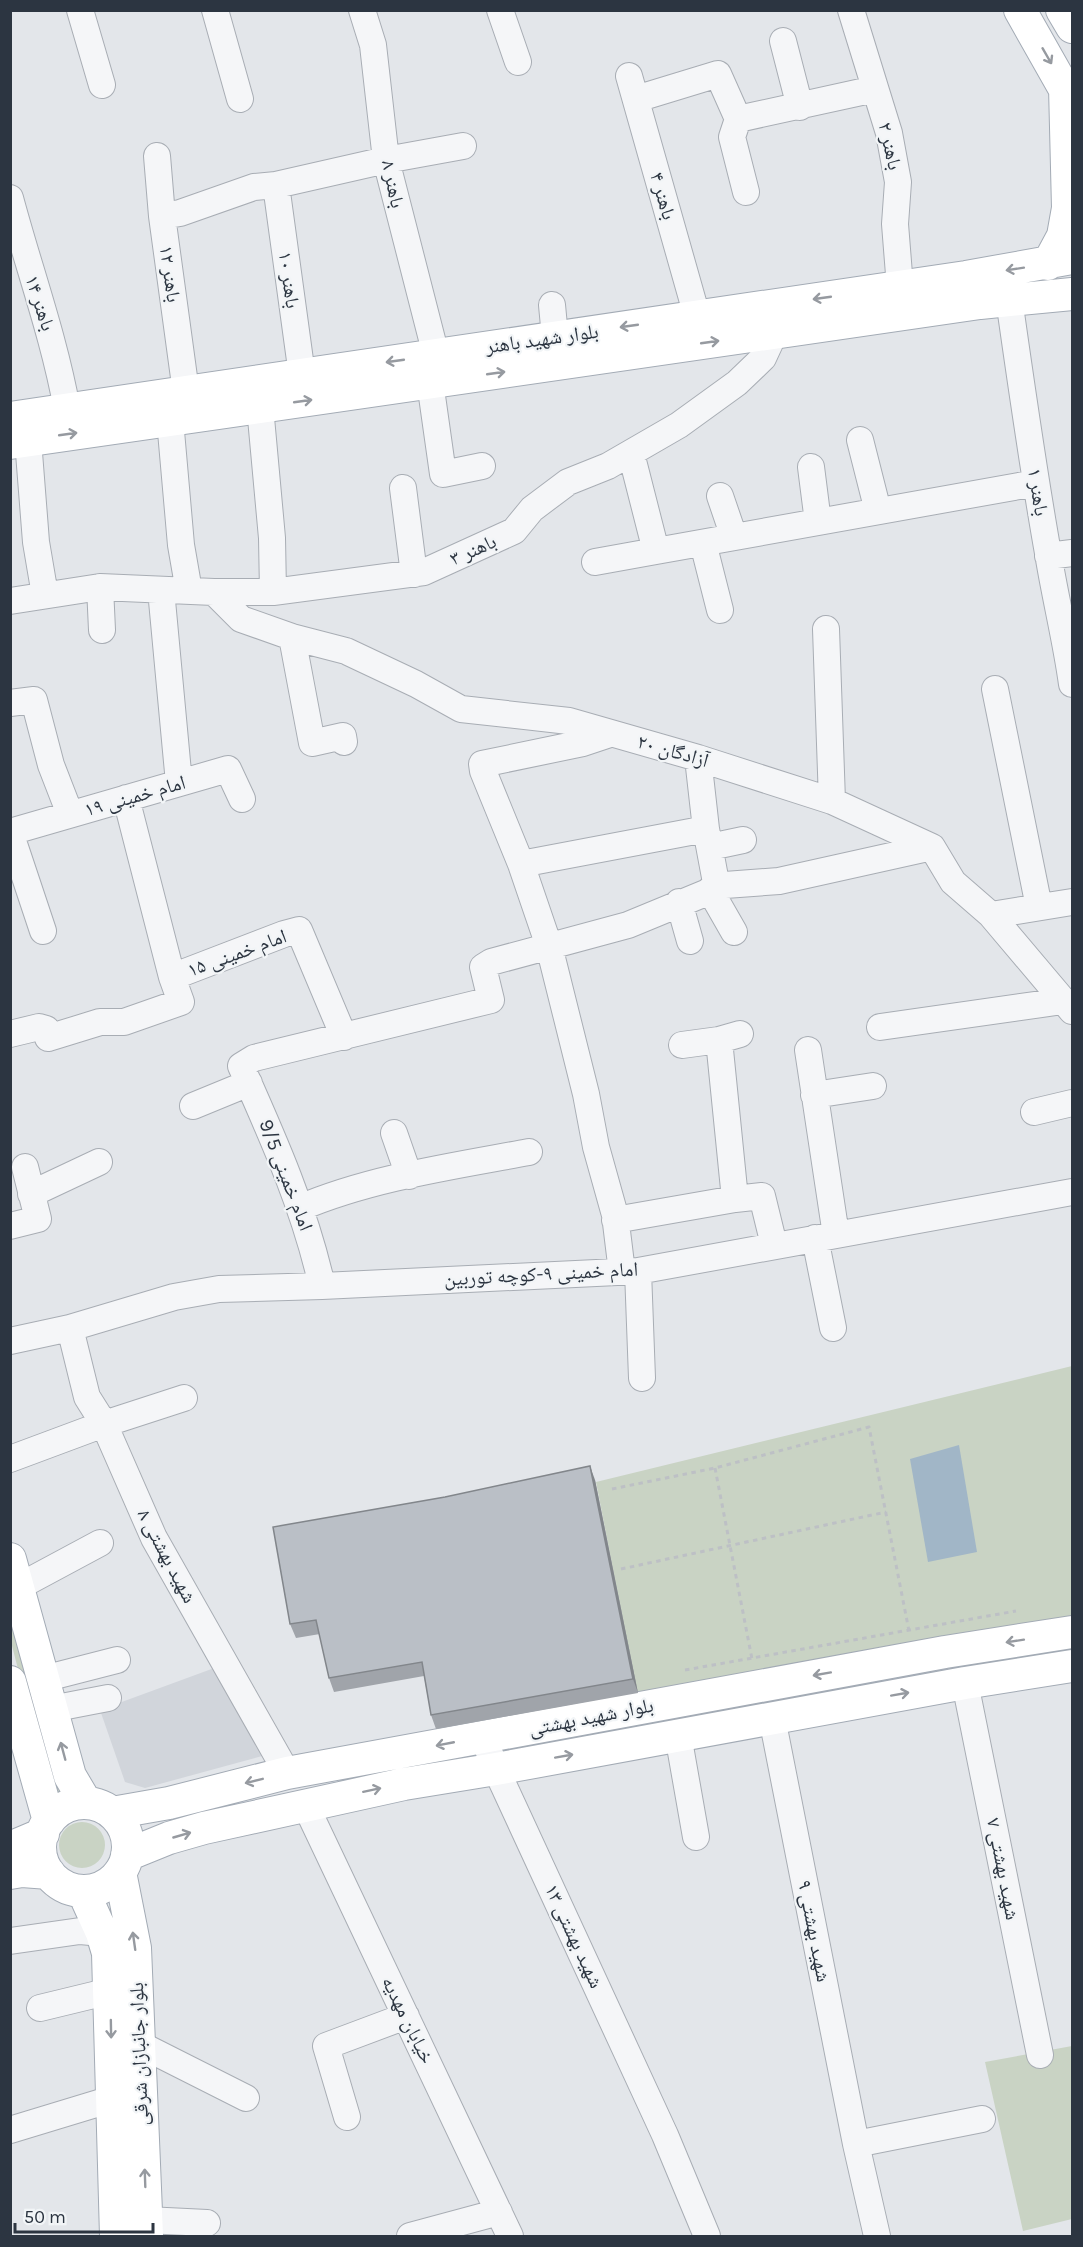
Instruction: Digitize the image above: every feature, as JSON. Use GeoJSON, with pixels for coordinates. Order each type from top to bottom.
{"type":"FeatureCollection","features":[{"type":"Feature","properties":{"kind":"main road"},"geometry":{"type":"LineString","coordinates":[[1020,10],[1069,95],[1068,208],[1060,261]]}},
{"type":"Feature","properties":{"kind":"main road"},"geometry":{"type":"LineString","coordinates":[[1062,10],[1072,27]]}},
{"type":"Feature","properties":{"kind":"main road","name":"بلوار شهید باهنر"},"geometry":{"type":"LineString","coordinates":[[16,433],[67,409],[302,375],[435,373],[555,337],[1060,261]]}},
{"type":"Feature","properties":{"kind":"main road","name":"بلوار شهید باهنر"},"geometry":{"type":"LineString","coordinates":[[16,433],[170,420],[260,407],[435,373],[775,332],[1009,299],[1069,296]]}},
{"type":"Feature","properties":{"kind":"main road"},"geometry":{"type":"LineString","coordinates":[[10,1682],[46,1827],[40,1851],[44,1864],[61,1885],[73,1890],[100,1889],[111,1882],[124,1864],[128,1842],[123,1827],[99,1808],[70,1776],[14,1573]]}},
{"type":"Feature","properties":{"kind":"main road","name":"بلوار شهید بهشتی"},"geometry":{"type":"LineString","coordinates":[[99,1808],[169,1803],[287,1773],[945,1652],[1072,1632]]}},
{"type":"Feature","properties":{"kind":"main road","name":"بلوار شهید بهشتی"},"geometry":{"type":"LineString","coordinates":[[124,1864],[169,1838],[305,1804],[404,1784],[965,1683],[1072,1666]]}},
{"type":"Feature","properties":{"kind":"main road"},"geometry":{"type":"LineString","coordinates":[[10,1848],[46,1827],[58,1812],[72,1805],[99,1808]]}},
{"type":"Feature","properties":{"kind":"main road","name":"بلوار جانبازان شرقی"},"geometry":{"type":"LineString","coordinates":[[124,1864],[135,1948],[147,2228]]}},
{"type":"Feature","properties":{"kind":"main road"},"geometry":{"type":"LineString","coordinates":[[10,1873],[22,1871],[49,1873]]}},
{"type":"Feature","properties":{"kind":"main road","name":"بلوار جانبازان شرقی"},"geometry":{"type":"LineString","coordinates":[[83,1891],[102,1933],[108,1953],[116,2236]]}},
{"type":"Feature","properties":{"kind":"street"},"geometry":{"type":"LineString","coordinates":[[80,10],[102,85]]}},
{"type":"Feature","properties":{"kind":"street"},"geometry":{"type":"LineString","coordinates":[[215,10],[240,99]]}},
{"type":"Feature","properties":{"kind":"street","name":"باهنر ۸"},"geometry":{"type":"LineString","coordinates":[[362,10],[373,45],[386,160],[435,373],[443,474],[482,466]]}},
{"type":"Feature","properties":{"kind":"street"},"geometry":{"type":"LineString","coordinates":[[500,10],[518,62]]}},
{"type":"Feature","properties":{"kind":"street","name":"باهنر ۲"},"geometry":{"type":"LineString","coordinates":[[851,10],[889,133],[898,182],[895,224],[900,286]]}},
{"type":"Feature","properties":{"kind":"street"},"geometry":{"type":"LineString","coordinates":[[783,41],[800,107]]}},
{"type":"Feature","properties":{"kind":"street","name":"باهنر ۴"},"geometry":{"type":"LineString","coordinates":[[697,316],[633,87],[718,74],[738,119]]}},
{"type":"Feature","properties":{"kind":"street"},"geometry":{"type":"LineString","coordinates":[[746,192],[732,137],[738,119],[875,89]]}},
{"type":"Feature","properties":{"kind":"street"},"geometry":{"type":"LineString","coordinates":[[162,216],[180,213],[254,187],[276,185],[386,160],[463,146]]}},
{"type":"Feature","properties":{"kind":"street","name":"باهنر ۱۲"},"geometry":{"type":"LineString","coordinates":[[157,156],[162,216],[186,392]]}},
{"type":"Feature","properties":{"kind":"street","name":"باهنر ۱۰"},"geometry":{"type":"LineString","coordinates":[[276,185],[302,375]]}},
{"type":"Feature","properties":{"kind":"street","name":"باهنر ۱۴"},"geometry":{"type":"LineString","coordinates":[[10,198],[27,263],[58,361],[67,409]]}},
{"type":"Feature","properties":{"kind":"street","name":"باهنر ۱"},"geometry":{"type":"LineString","coordinates":[[1009,299],[1036,483],[1060,554],[1072,684]]}},
{"type":"Feature","properties":{"kind":"street"},"geometry":{"type":"LineString","coordinates":[[552,305],[555,337]]}},
{"type":"Feature","properties":{"kind":"street","name":"باهنر ۳"},"geometry":{"type":"LineString","coordinates":[[10,601],[100,587],[273,592],[424,572],[514,531],[532,509],[568,482],[608,466],[679,425],[737,383],[763,358],[775,332]]}},
{"type":"Feature","properties":{"kind":"street"},"geometry":{"type":"LineString","coordinates":[[260,407],[272,538],[273,592]]}},
{"type":"Feature","properties":{"kind":"street"},"geometry":{"type":"LineString","coordinates":[[170,420],[182,545],[189,591]]}},
{"type":"Feature","properties":{"kind":"street"},"geometry":{"type":"LineString","coordinates":[[16,433],[45,595]]}},
{"type":"Feature","properties":{"kind":"street"},"geometry":{"type":"LineString","coordinates":[[860,440],[878,511]]}},
{"type":"Feature","properties":{"kind":"street"},"geometry":{"type":"LineString","coordinates":[[631,453],[656,551]]}},
{"type":"Feature","properties":{"kind":"street"},"geometry":{"type":"LineString","coordinates":[[811,467],[818,522]]}},
{"type":"Feature","properties":{"kind":"street"},"geometry":{"type":"LineString","coordinates":[[595,562],[1036,483]]}},
{"type":"Feature","properties":{"kind":"street"},"geometry":{"type":"LineString","coordinates":[[403,488],[414,574]]}},
{"type":"Feature","properties":{"kind":"street"},"geometry":{"type":"LineString","coordinates":[[720,496],[734,537]]}},
{"type":"Feature","properties":{"kind":"street"},"geometry":{"type":"LineString","coordinates":[[703,543],[720,610]]}},
{"type":"Feature","properties":{"kind":"street"},"geometry":{"type":"LineString","coordinates":[[100,587],[102,630]]}},
{"type":"Feature","properties":{"kind":"street"},"geometry":{"type":"LineString","coordinates":[[161,590],[179,783]]}},
{"type":"Feature","properties":{"kind":"street","name":"آزادگان ۲۰"},"geometry":{"type":"LineString","coordinates":[[214,592],[241,619],[292,637],[346,651],[416,684],[461,709],[569,721],[698,758],[832,801],[932,847]]}},
{"type":"Feature","properties":{"kind":"street"},"geometry":{"type":"LineString","coordinates":[[826,629],[832,801]]}},
{"type":"Feature","properties":{"kind":"street"},"geometry":{"type":"LineString","coordinates":[[292,637],[312,743],[343,736],[344,742]]}},
{"type":"Feature","properties":{"kind":"street"},"geometry":{"type":"LineString","coordinates":[[995,689],[1039,907]]}},
{"type":"Feature","properties":{"kind":"street"},"geometry":{"type":"LineString","coordinates":[[10,703],[34,700],[51,765],[70,814]]}},
{"type":"Feature","properties":{"kind":"street"},"geometry":{"type":"LineString","coordinates":[[610,734],[583,743],[482,764],[521,864],[549,946],[586,1094],[596,1147],[630,1271],[642,1378]]}},
{"type":"Feature","properties":{"kind":"street"},"geometry":{"type":"LineString","coordinates":[[698,758],[714,889],[734,932]]}},
{"type":"Feature","properties":{"kind":"street","name":"امام خمینی ۱۹"},"geometry":{"type":"LineString","coordinates":[[10,832],[228,769],[242,799]]}},
{"type":"Feature","properties":{"kind":"street"},"geometry":{"type":"LineString","coordinates":[[126,798],[172,977]]}},
{"type":"Feature","properties":{"kind":"street"},"geometry":{"type":"LineString","coordinates":[[10,832],[43,931]]}},
{"type":"Feature","properties":{"kind":"street"},"geometry":{"type":"LineString","coordinates":[[521,864],[708,838],[742,840]]}},
{"type":"Feature","properties":{"kind":"street"},"geometry":{"type":"LineString","coordinates":[[193,1106],[245,1075],[254,1058],[491,1000],[483,967],[490,962],[628,925],[679,902],[725,885],[779,881],[932,847],[953,882],[991,915],[1068,1006]]}},
{"type":"Feature","properties":{"kind":"street"},"geometry":{"type":"LineString","coordinates":[[679,902],[690,941]]}},
{"type":"Feature","properties":{"kind":"street"},"geometry":{"type":"LineString","coordinates":[[991,915],[1072,902]]}},
{"type":"Feature","properties":{"kind":"street","name":"امام خمینی ۱۵"},"geometry":{"type":"LineString","coordinates":[[10,1034],[39,1027],[46,1029],[48,1038],[100,1022],[124,1022],[181,1002],[172,977],[298,930],[344,1037]]}},
{"type":"Feature","properties":{"kind":"street"},"geometry":{"type":"LineString","coordinates":[[880,1027],[1068,1006]]}},
{"type":"Feature","properties":{"kind":"street"},"geometry":{"type":"LineString","coordinates":[[682,1045],[730,1037],[735,1199]]}},
{"type":"Feature","properties":{"kind":"street"},"geometry":{"type":"LineString","coordinates":[[808,1050],[814,1095],[833,1328]]}},
{"type":"Feature","properties":{"kind":"street","name":"امام خمینی 9/5"},"geometry":{"type":"LineString","coordinates":[[245,1075],[292,1185],[314,1249],[322,1286]]}},
{"type":"Feature","properties":{"kind":"street"},"geometry":{"type":"LineString","coordinates":[[814,1095],[873,1086]]}},
{"type":"Feature","properties":{"kind":"street"},"geometry":{"type":"LineString","coordinates":[[1034,1112],[1072,1103]]}},
{"type":"Feature","properties":{"kind":"street"},"geometry":{"type":"LineString","coordinates":[[394,1133],[409,1176]]}},
{"type":"Feature","properties":{"kind":"street"},"geometry":{"type":"LineString","coordinates":[[300,1208],[321,1199],[409,1176],[529,1152]]}},
{"type":"Feature","properties":{"kind":"street"},"geometry":{"type":"LineString","coordinates":[[32,1194],[99,1162]]}},
{"type":"Feature","properties":{"kind":"street"},"geometry":{"type":"LineString","coordinates":[[10,1226],[38,1219],[25,1167]]}},
{"type":"Feature","properties":{"kind":"street","name":"امام خمینی ۹-کوچه توربین"},"geometry":{"type":"LineString","coordinates":[[10,1341],[70,1328],[174,1297],[219,1288],[322,1286],[630,1271],[1072,1192]]}},
{"type":"Feature","properties":{"kind":"street"},"geometry":{"type":"LineString","coordinates":[[615,1220],[762,1196],[774,1245]]}},
{"type":"Feature","properties":{"kind":"street"},"geometry":{"type":"LineString","coordinates":[[219,1288],[211,1284],[511,1276]]}},
{"type":"Feature","properties":{"kind":"street","name":"شهید بهشتی ۸"},"geometry":{"type":"LineString","coordinates":[[70,1328],[87,1397],[104,1424],[154,1538],[287,1773]]}},
{"type":"Feature","properties":{"kind":"street"},"geometry":{"type":"LineString","coordinates":[[10,1460],[104,1424],[184,1398]]}},
{"type":"Feature","properties":{"kind":"street"},"geometry":{"type":"LineString","coordinates":[[14,1573],[100,1543]]}},
{"type":"Feature","properties":{"kind":"street"},"geometry":{"type":"LineString","coordinates":[[43,1679],[117,1660]]}},
{"type":"Feature","properties":{"kind":"street","name":"شهید بهشتی ۷"},"geometry":{"type":"LineString","coordinates":[[965,1683],[1040,2055]]}},
{"type":"Feature","properties":{"kind":"street"},"geometry":{"type":"LineString","coordinates":[[51,1709],[108,1698]]}},
{"type":"Feature","properties":{"kind":"street","name":"شهید بهشتی ۹"},"geometry":{"type":"LineString","coordinates":[[772,1718],[856,2144],[877,2236]]}},
{"type":"Feature","properties":{"kind":"street"},"geometry":{"type":"LineString","coordinates":[[678,1735],[696,1837]]}},
{"type":"Feature","properties":{"kind":"street","name":"شهید بهشتی ۱۳"},"geometry":{"type":"LineString","coordinates":[[483,1737],[665,2135],[707,2236]]}},
{"type":"Feature","properties":{"kind":"street","name":"خیابان مهدیه"},"geometry":{"type":"LineString","coordinates":[[305,1804],[510,2236]]}},
{"type":"Feature","properties":{"kind":"street"},"geometry":{"type":"LineString","coordinates":[[10,1941],[80,1931],[102,1933]]}},
{"type":"Feature","properties":{"kind":"street"},"geometry":{"type":"LineString","coordinates":[[40,2008],[110,1992]]}},
{"type":"Feature","properties":{"kind":"street"},"geometry":{"type":"LineString","coordinates":[[347,2117],[326,2046],[406,2016]]}},
{"type":"Feature","properties":{"kind":"street"},"geometry":{"type":"LineString","coordinates":[[139,2044],[246,2098]]}},
{"type":"Feature","properties":{"kind":"street"},"geometry":{"type":"LineString","coordinates":[[10,2130],[112,2099]]}},
{"type":"Feature","properties":{"kind":"street"},"geometry":{"type":"LineString","coordinates":[[856,2144],[981,2119]]}},
{"type":"Feature","properties":{"kind":"street"},"geometry":{"type":"LineString","coordinates":[[410,2236],[499,2212]]}},
{"type":"Feature","properties":{"kind":"street"},"geometry":{"type":"LineString","coordinates":[[147,2228],[207,2223]]}},
{"type":"Feature","properties":{"kind":"path"},"geometry":{"type":"LineString","coordinates":[[612,1489],[715,1468],[870,1427],[909,1631]]}},
{"type":"Feature","properties":{"kind":"path"},"geometry":{"type":"LineString","coordinates":[[715,1468],[752,1659]]}},
{"type":"Feature","properties":{"kind":"path"},"geometry":{"type":"LineString","coordinates":[[621,1569],[886,1512]]}},
{"type":"Feature","properties":{"kind":"path"},"geometry":{"type":"LineString","coordinates":[[685,1670],[1016,1611]]}},
{"type":"Feature","properties":{"kind":"shaded area"},"geometry":{"type":"Polygon","coordinates":[[[217,1667],[262,1756],[145,1788],[125,1782],[100,1710],[217,1667]]]}},
{"type":"Feature","properties":{"kind":"green space"},"geometry":{"type":"Polygon","coordinates":[[[1072,1366],[1072,1619],[637,1693],[596,1482],[1072,1366]]]}},
{"type":"Feature","properties":{"kind":"green space"},"geometry":{"type":"Polygon","coordinates":[[[10,1590],[66,1794],[52,1800],[11,1642],[10,1590]]]}},
{"type":"Feature","properties":{"kind":"green space"},"geometry":{"type":"Polygon","coordinates":[[[82,1822],[91,1823],[98,1829],[104,1836],[104,1854],[98,1861],[91,1867],[82,1868],[73,1867],[66,1861],[60,1854],[59,1845],[60,1836],[66,1829],[73,1823],[82,1822]]]}},
{"type":"Feature","properties":{"kind":"green space"},"geometry":{"type":"Polygon","coordinates":[[[1072,2046],[1072,2219],[1023,2231],[985,2062],[1072,2046]]]}},
{"type":"Feature","properties":{"kind":"water"},"geometry":{"type":"Polygon","coordinates":[[[959,1445],[977,1552],[928,1562],[910,1459],[959,1445]]]}},
{"type":"Feature","properties":{"kind":"building"},"geometry":{"type":"Polygon","coordinates":[[[590,1466],[633,1679],[431,1715],[422,1662],[329,1678],[316,1620],[290,1624],[273,1527],[445,1497],[590,1466]]]}}]}
